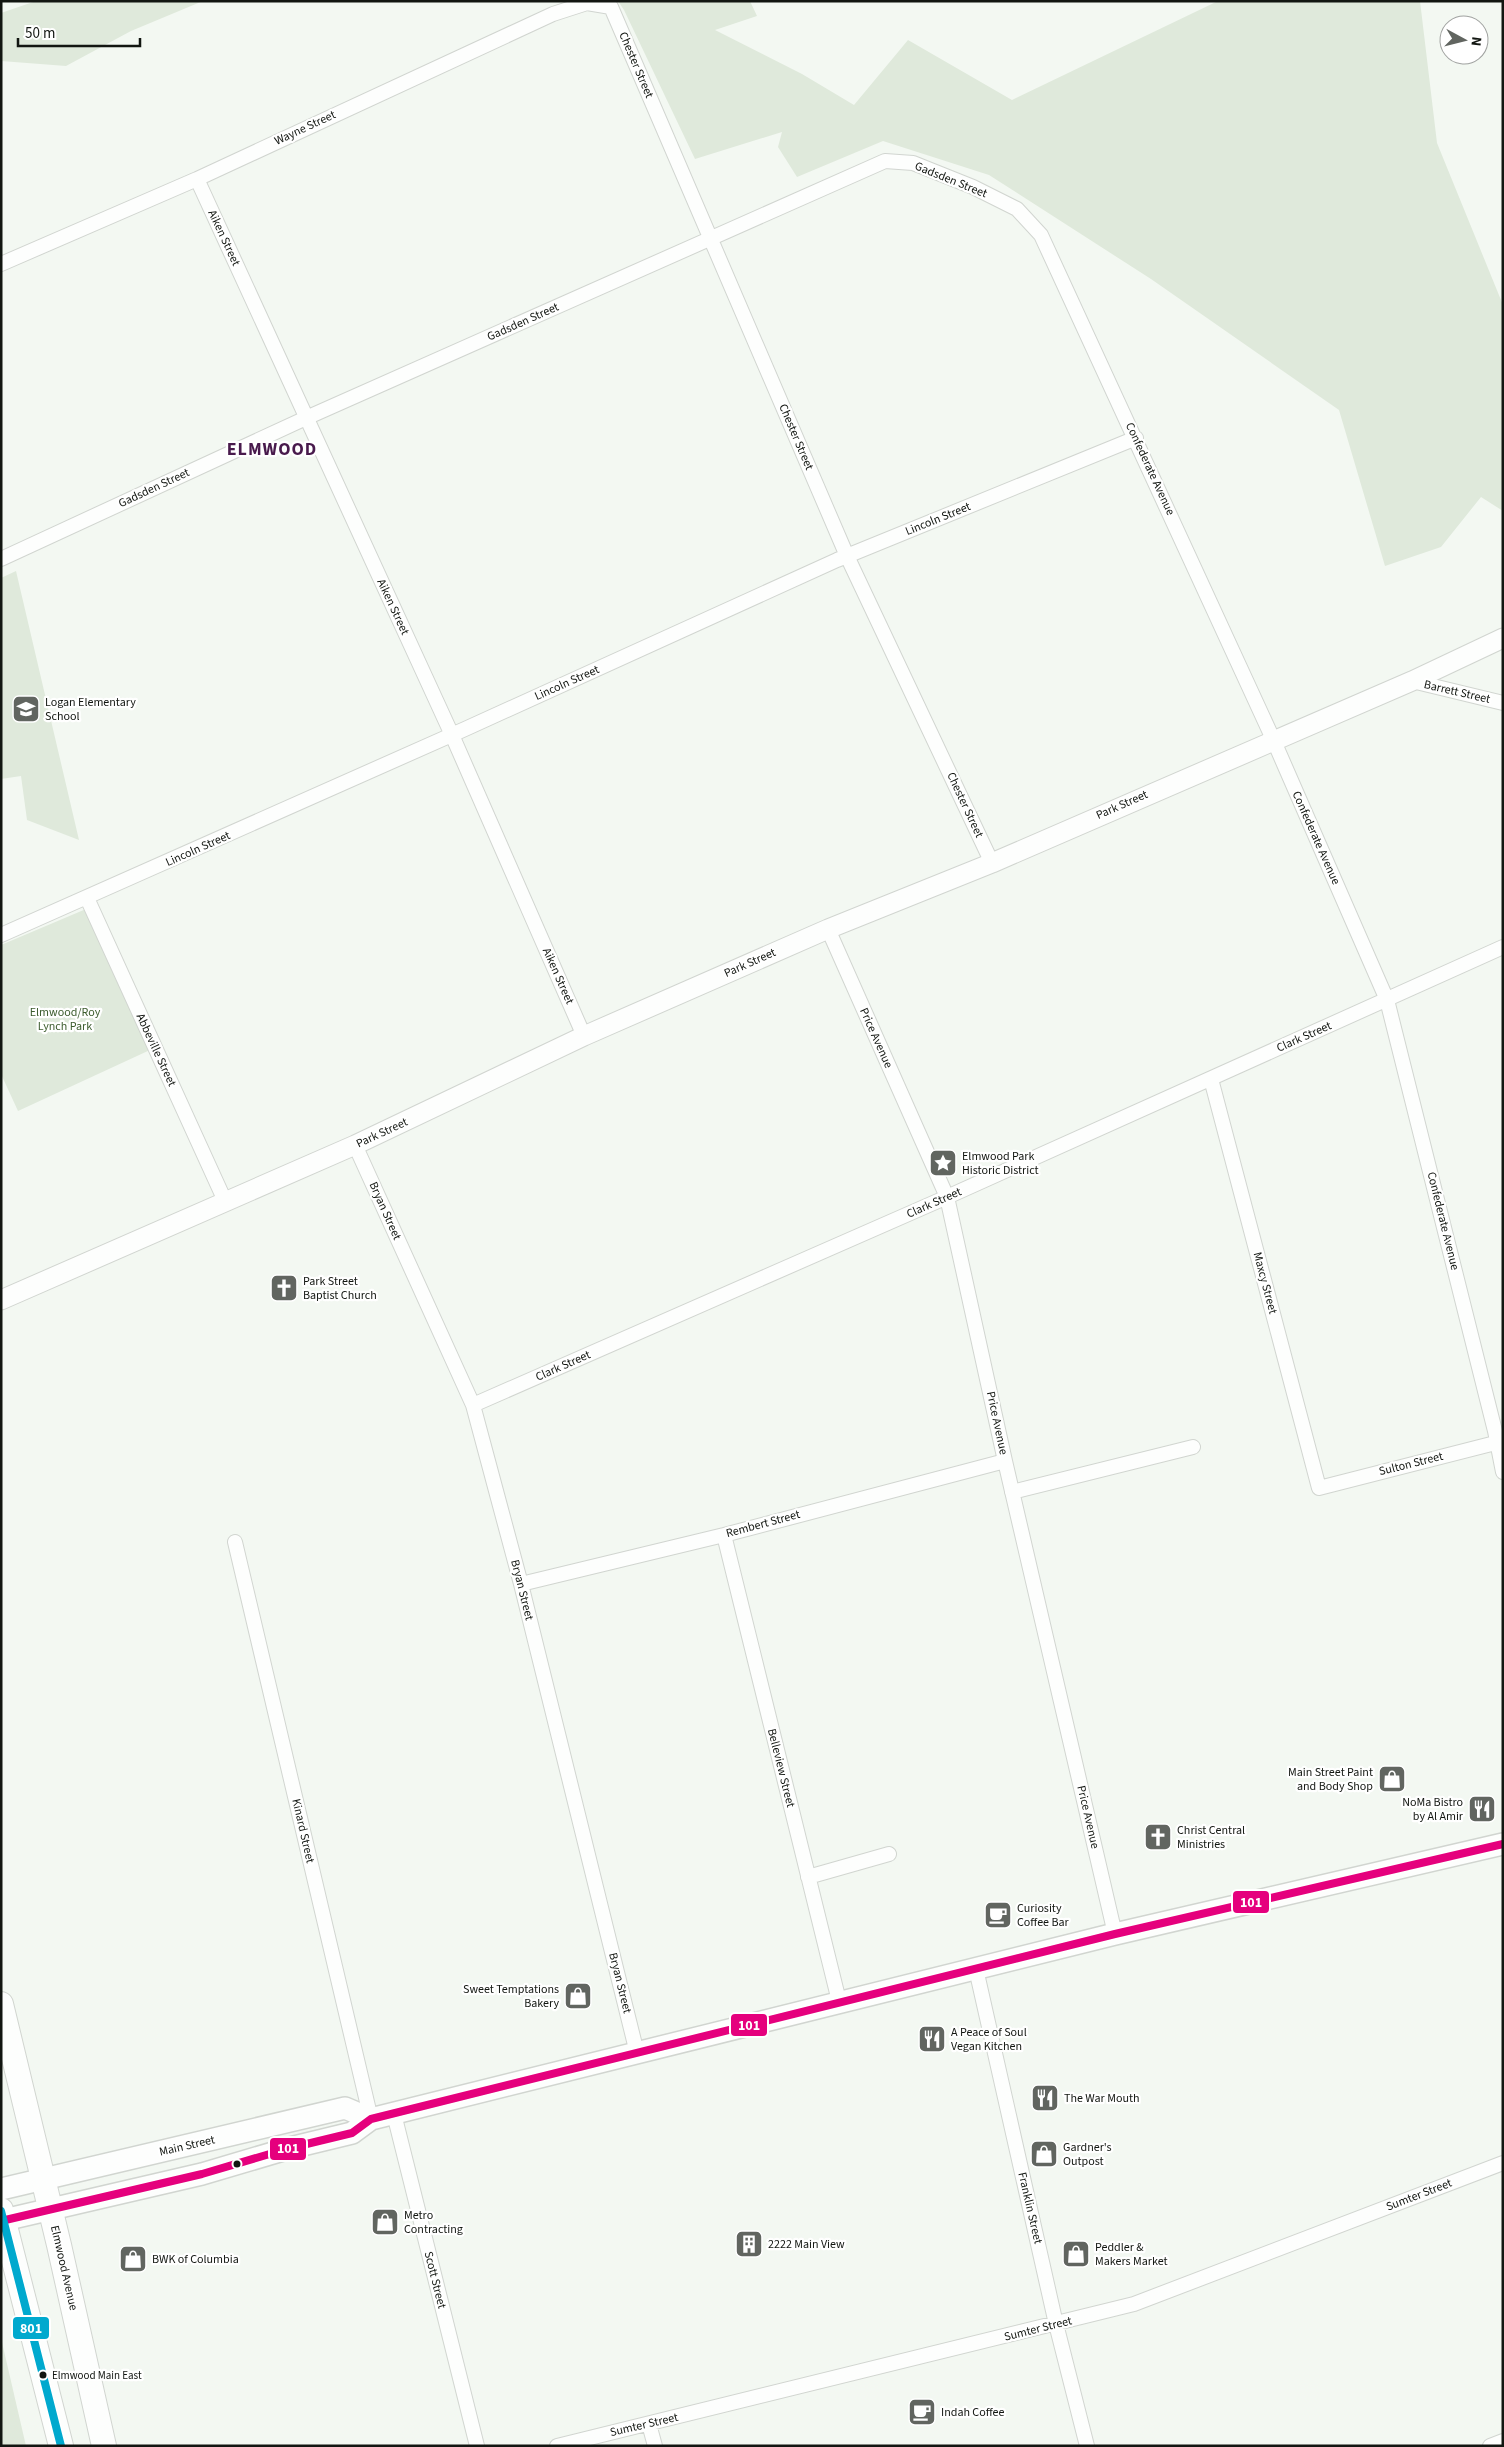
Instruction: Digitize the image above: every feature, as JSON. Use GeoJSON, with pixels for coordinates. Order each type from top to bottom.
{"type":"FeatureCollection","features":[{"type":"Feature","properties":{"kind":"highway","name":"Elmwood Avenue"},"geometry":{"type":"LineString","coordinates":[[1,2004],[44,2179],[104,2446]]}},
{"type":"Feature","properties":{"kind":"highway"},"geometry":{"type":"LineString","coordinates":[[2,2217],[61,2446]]}},
{"type":"Feature","properties":{"kind":"main road"},"geometry":{"type":"LineString","coordinates":[[2,2217],[51,2210],[202,2174],[290,2148],[352,2133],[371,2119],[839,2001],[1503,1844]]}},
{"type":"Feature","properties":{"kind":"main road","name":"Main Street"},"geometry":{"type":"LineString","coordinates":[[1,2189],[345,2108],[371,2119]]}},
{"type":"Feature","properties":{"kind":"street","name":"Wayne Street"},"geometry":{"type":"LineString","coordinates":[[1,264],[197,179],[553,14],[588,3],[611,7]]}},
{"type":"Feature","properties":{"kind":"street","name":"Chester Street"},"geometry":{"type":"LineString","coordinates":[[611,7],[847,556],[992,862]]}},
{"type":"Feature","properties":{"kind":"street","name":"Gadsden Street"},"geometry":{"type":"LineString","coordinates":[[1,559],[306,418],[712,240],[885,161],[913,163],[973,187],[1017,209],[1041,235]]}},
{"type":"Feature","properties":{"kind":"street","name":"Aiken Street"},"geometry":{"type":"LineString","coordinates":[[197,179],[452,735],[584,1036]]}},
{"type":"Feature","properties":{"kind":"street","name":"Confederate Avenue"},"geometry":{"type":"LineString","coordinates":[[1041,235],[1273,739],[1387,1000],[1500,1442],[1503,1472]]}},
{"type":"Feature","properties":{"kind":"street","name":"Lincoln Street"},"geometry":{"type":"LineString","coordinates":[[1,935],[452,735],[847,556],[1136,438]]}},
{"type":"Feature","properties":{"kind":"street","name":"Park Street"},"geometry":{"type":"LineString","coordinates":[[1,1300],[356,1145],[584,1036],[828,929],[992,862],[1273,739],[1412,681],[1503,638]]}},
{"type":"Feature","properties":{"kind":"street","name":"Barrett Street"},"geometry":{"type":"LineString","coordinates":[[1412,681],[1503,703]]}},
{"type":"Feature","properties":{"kind":"street","name":"Abbeville Street"},"geometry":{"type":"LineString","coordinates":[[87,898],[226,1202]]}},
{"type":"Feature","properties":{"kind":"street","name":"Price Avenue"},"geometry":{"type":"LineString","coordinates":[[828,929],[947,1197],[1012,1492],[1116,1934]]}},
{"type":"Feature","properties":{"kind":"street","name":"Clark Street"},"geometry":{"type":"LineString","coordinates":[[473,1405],[947,1197],[1503,946]]}},
{"type":"Feature","properties":{"kind":"street","name":"Maxcy Street"},"geometry":{"type":"LineString","coordinates":[[1211,1079],[1319,1488]]}},
{"type":"Feature","properties":{"kind":"street","name":"Bryan Street"},"geometry":{"type":"LineString","coordinates":[[356,1145],[473,1405],[521,1584],[637,2053]]}},
{"type":"Feature","properties":{"kind":"street","name":"Sulton Street"},"geometry":{"type":"LineString","coordinates":[[1319,1488],[1500,1442]]}},
{"type":"Feature","properties":{"kind":"street"},"geometry":{"type":"LineString","coordinates":[[1012,1492],[1193,1447]]}},
{"type":"Feature","properties":{"kind":"street","name":"Rembert Street"},"geometry":{"type":"LineString","coordinates":[[521,1584],[724,1535],[1005,1461]]}},
{"type":"Feature","properties":{"kind":"street","name":"Belleview Street"},"geometry":{"type":"LineString","coordinates":[[724,1535],[839,2001]]}},
{"type":"Feature","properties":{"kind":"street","name":"Kinard Street"},"geometry":{"type":"LineString","coordinates":[[235,1542],[371,2119]]}},
{"type":"Feature","properties":{"kind":"street"},"geometry":{"type":"LineString","coordinates":[[808,1877],[889,1854]]}},
{"type":"Feature","properties":{"kind":"street","name":"Franklin Street"},"geometry":{"type":"LineString","coordinates":[[976,1969],[1056,2324],[1086,2446]]}},
{"type":"Feature","properties":{"kind":"street","name":"Scott Street"},"geometry":{"type":"LineString","coordinates":[[394,2114],[477,2446]]}},
{"type":"Feature","properties":{"kind":"street","name":"Sumter Street"},"geometry":{"type":"LineString","coordinates":[[557,2446],[1134,2304],[1503,2163]]}},
{"type":"Feature","properties":{"kind":"street"},"geometry":{"type":"LineString","coordinates":[[649,2424],[655,2446]]}},
{"type":"Feature","properties":{"kind":"street"},"geometry":{"type":"LineString","coordinates":[[1490,2446],[1503,2441]]}},
{"type":"Feature","properties":{"kind":"green space"},"geometry":{"type":"Polygon","coordinates":[[[36,1],[203,1],[131,31],[66,66],[1,61],[1,13],[36,1]]]}},
{"type":"Feature","properties":{"kind":"green space"},"geometry":{"type":"Polygon","coordinates":[[[618,1],[750,1],[757,16],[715,30],[802,74],[854,105],[908,40],[1012,100],[1218,1],[1420,1],[1437,143],[1503,305],[1503,511],[1481,497],[1441,547],[1385,566],[1339,410],[1151,279],[989,175],[883,141],[797,177],[778,147],[782,132],[695,159],[618,1]]]}},
{"type":"Feature","properties":{"kind":"green space"},"geometry":{"type":"Polygon","coordinates":[[[16,571],[79,840],[27,820],[21,776],[1,779],[1,578],[16,571]]]}},
{"type":"Feature","properties":{"kind":"green space","name":"Elmwood/Roy Lynch Park"},"geometry":{"type":"Polygon","coordinates":[[[86,909],[150,1050],[18,1111],[1,1074],[1,945],[86,909]]]}},
{"type":"Feature","properties":{"kind":"green space"},"geometry":{"type":"Polygon","coordinates":[[[1,2338],[26,2446],[1,2446],[1,2338]]]}},
{"type":"Feature","properties":{"kind":"transit line","name":"101"},"geometry":{"type":"LineString","coordinates":[[1,2221],[202,2174],[290,2148],[352,2133],[371,2119],[1115,1934],[1503,1844]]}},
{"type":"Feature","properties":{"kind":"transit line","name":"801"},"geometry":{"type":"LineString","coordinates":[[1,2211],[61,2446]]}},
{"type":"Feature","properties":{"kind":"place","name":"Logan Elementary School"},"geometry":{"type":"Point","coordinates":[26,709]}},
{"type":"Feature","properties":{"kind":"place","name":"Elmwood Park Historic District"},"geometry":{"type":"Point","coordinates":[943,1163]}},
{"type":"Feature","properties":{"kind":"place","name":"Park Street Baptist Church"},"geometry":{"type":"Point","coordinates":[284,1288]}},
{"type":"Feature","properties":{"kind":"place","name":"Main Street Paint and Body Shop"},"geometry":{"type":"Point","coordinates":[1392,1779]}},
{"type":"Feature","properties":{"kind":"place","name":"NoMa Bistro by Al Amir"},"geometry":{"type":"Point","coordinates":[1482,1809]}},
{"type":"Feature","properties":{"kind":"place","name":"Christ Central Ministries"},"geometry":{"type":"Point","coordinates":[1158,1837]}},
{"type":"Feature","properties":{"kind":"place","name":"Curiosity Coffee Bar"},"geometry":{"type":"Point","coordinates":[998,1915]}},
{"type":"Feature","properties":{"kind":"place","name":"Sweet Temptations Bakery"},"geometry":{"type":"Point","coordinates":[578,1996]}},
{"type":"Feature","properties":{"kind":"place","name":"A Peace of Soul Vegan Kitchen"},"geometry":{"type":"Point","coordinates":[932,2039]}},
{"type":"Feature","properties":{"kind":"place","name":"The War Mouth"},"geometry":{"type":"Point","coordinates":[1045,2098]}},
{"type":"Feature","properties":{"kind":"place","name":"Gardner's Outpost"},"geometry":{"type":"Point","coordinates":[1044,2154]}},
{"type":"Feature","properties":{"kind":"place","name":"Metro Contracting"},"geometry":{"type":"Point","coordinates":[385,2222]}},
{"type":"Feature","properties":{"kind":"place","name":"2222 Main View"},"geometry":{"type":"Point","coordinates":[749,2244]}},
{"type":"Feature","properties":{"kind":"place","name":"Peddler & Makers Market"},"geometry":{"type":"Point","coordinates":[1076,2254]}},
{"type":"Feature","properties":{"kind":"place","name":"BWK of Columbia"},"geometry":{"type":"Point","coordinates":[133,2259]}},
{"type":"Feature","properties":{"kind":"place","name":"Elmwood Main East"},"geometry":{"type":"Point","coordinates":[43,2375]}},
{"type":"Feature","properties":{"kind":"place","name":"Indah Coffee"},"geometry":{"type":"Point","coordinates":[922,2412]}},
{"type":"Feature","properties":{"kind":"district","name":"ELMWOOD"},"geometry":{"type":"Point","coordinates":[272,449]}}]}
